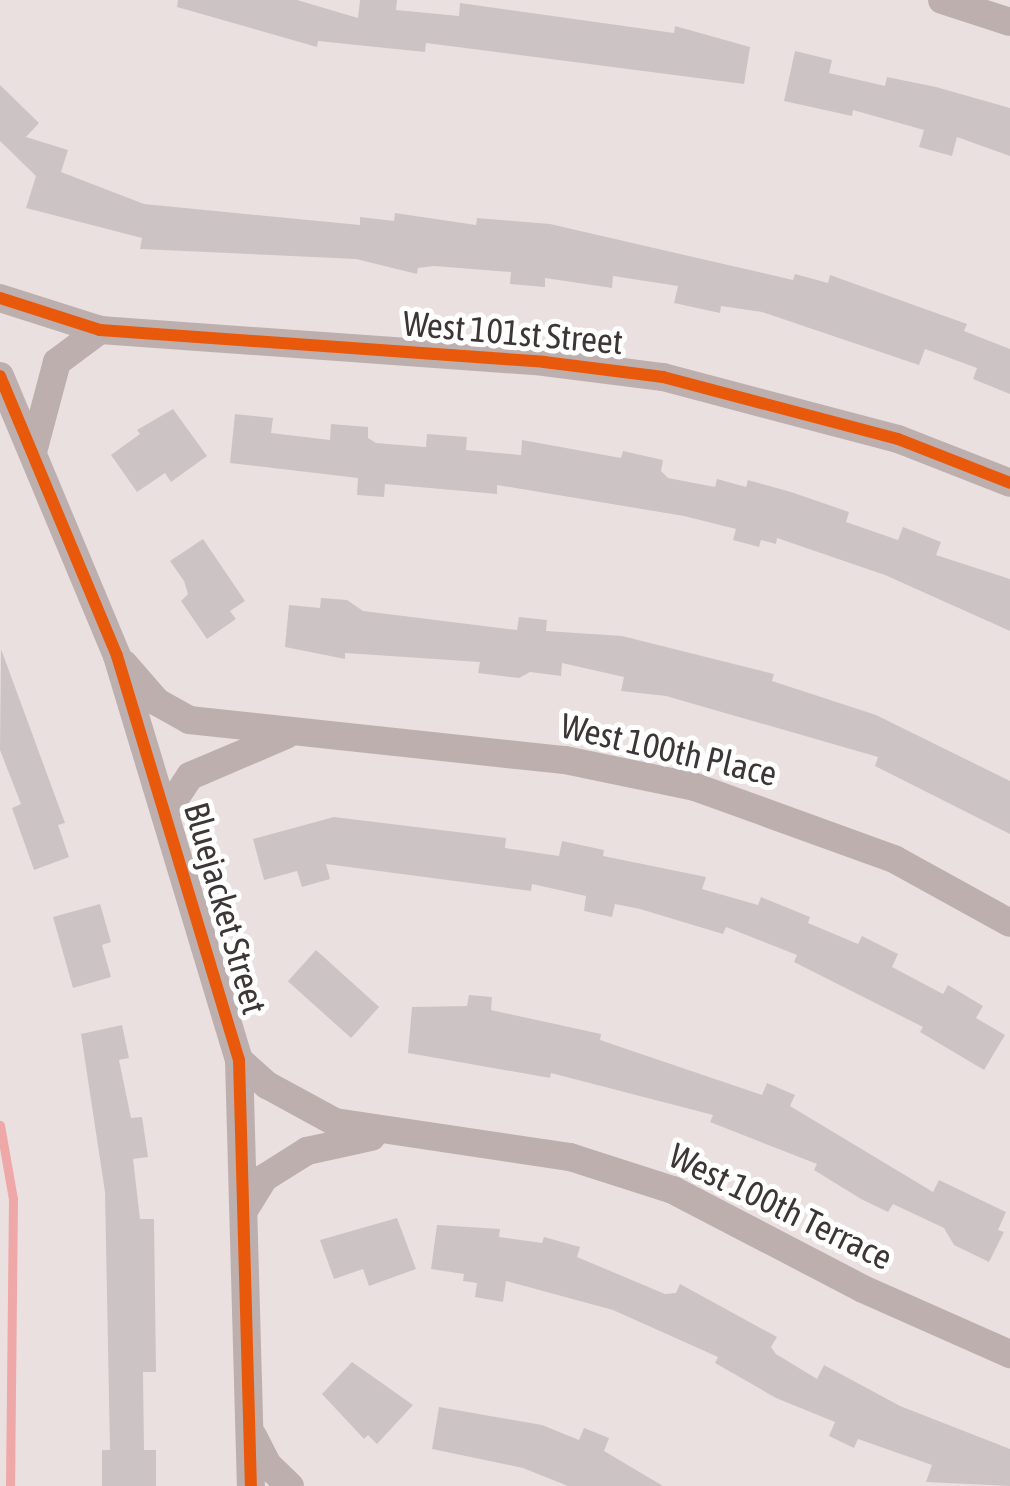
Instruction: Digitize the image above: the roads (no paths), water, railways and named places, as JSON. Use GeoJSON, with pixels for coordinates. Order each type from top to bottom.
{"type":"FeatureCollection","features":[{"type":"Feature","properties":{"kind":"street"},"geometry":{"type":"LineString","coordinates":[[942,0],[1010,22]]}},
{"type":"Feature","properties":{"kind":"street","name":"West 101st Street"},"geometry":{"type":"LineString","coordinates":[[0,298],[100,330],[544,362],[662,377],[898,439],[1010,482]]}},
{"type":"Feature","properties":{"kind":"street"},"geometry":{"type":"LineString","coordinates":[[33,452],[57,362],[100,330]]}},
{"type":"Feature","properties":{"kind":"street","name":"Bluejacket Street"},"geometry":{"type":"LineString","coordinates":[[0,376],[116,656],[239,1060],[251,1486]]}},
{"type":"Feature","properties":{"kind":"street","name":"West 100th Place"},"geometry":{"type":"LineString","coordinates":[[116,656],[157,702],[189,720],[288,735],[565,760],[696,787],[894,859],[1010,922]]}},
{"type":"Feature","properties":{"kind":"street","name":"West 100th Place"},"geometry":{"type":"LineString","coordinates":[[166,812],[190,776],[288,735]]}},
{"type":"Feature","properties":{"kind":"street","name":"West 100th Terrace"},"geometry":{"type":"LineString","coordinates":[[239,1060],[306,1110],[392,1135],[570,1157],[631,1175],[749,1224],[863,1290],[1010,1354]]}},
{"type":"Feature","properties":{"kind":"street","name":"West 100th Terrace"},"geometry":{"type":"LineString","coordinates":[[246,1207],[264,1178],[307,1151],[392,1135]]}},
{"type":"Feature","properties":{"kind":"street"},"geometry":{"type":"LineString","coordinates":[[251,1431],[267,1464],[290,1486]]}},
{"type":"Feature","properties":{"kind":"waterway"},"geometry":{"type":"LineString","coordinates":[[0,1125],[13,1199],[10,1486]]}}]}
